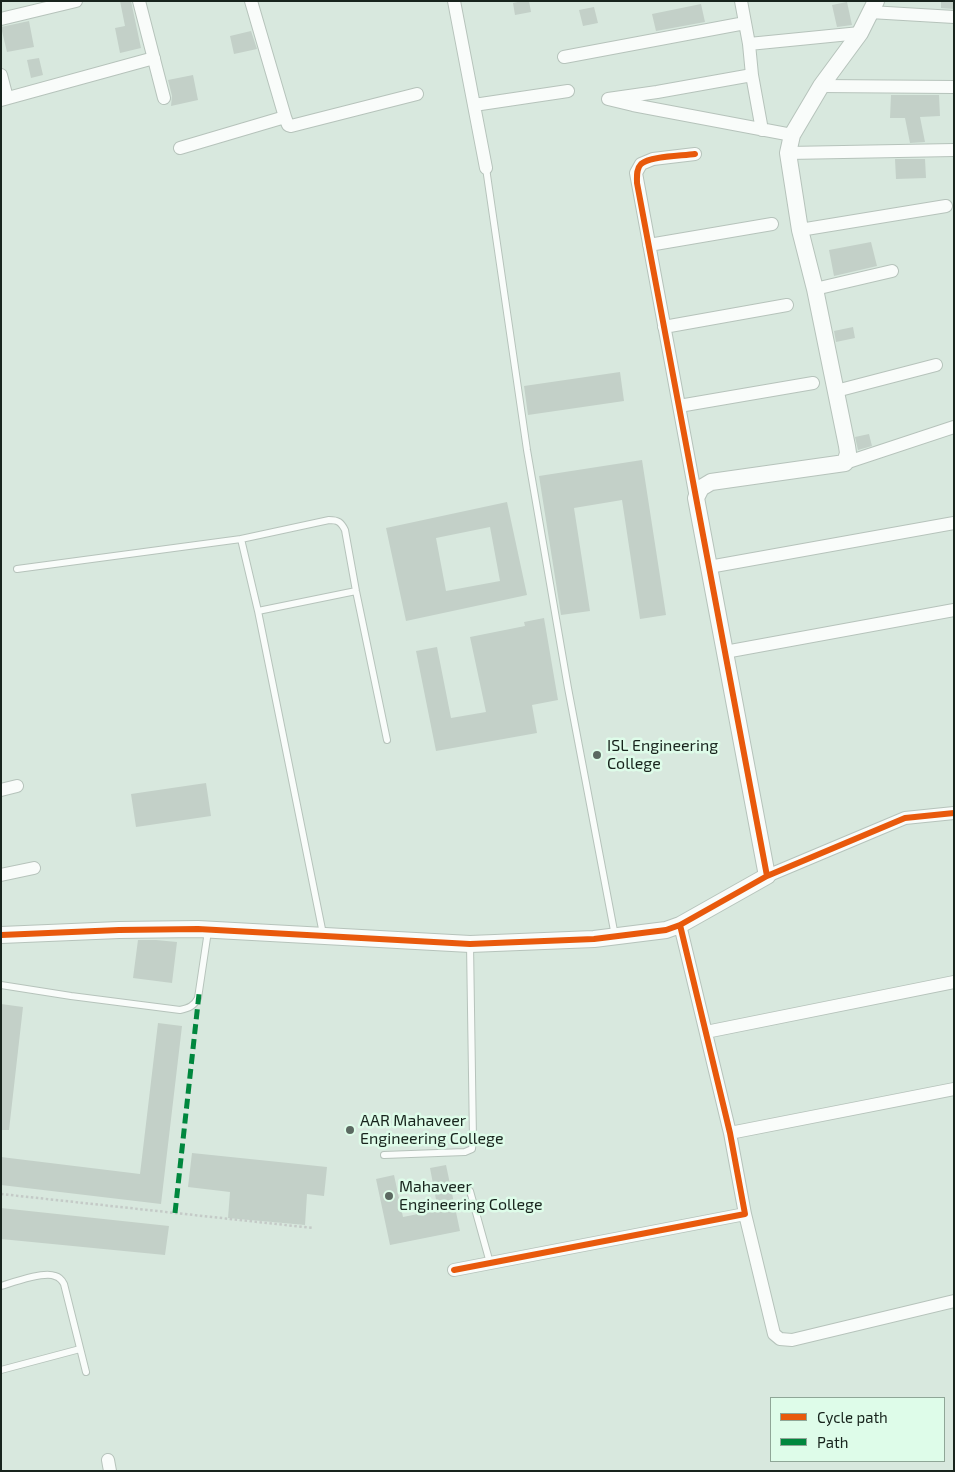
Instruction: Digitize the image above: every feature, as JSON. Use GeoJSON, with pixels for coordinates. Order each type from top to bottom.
{"type":"FeatureCollection","features":[{"type":"Feature","properties":{"kind":"street"},"geometry":{"type":"LineString","coordinates":[[1,20],[76,1]]}},
{"type":"Feature","properties":{"kind":"street"},"geometry":{"type":"LineString","coordinates":[[139,1],[164,98]]}},
{"type":"Feature","properties":{"kind":"street"},"geometry":{"type":"LineString","coordinates":[[251,1],[288,125],[293,127],[417,94]]}},
{"type":"Feature","properties":{"kind":"street"},"geometry":{"type":"LineString","coordinates":[[454,1],[486,168]]}},
{"type":"Feature","properties":{"kind":"street"},"geometry":{"type":"LineString","coordinates":[[742,1],[762,130]]}},
{"type":"Feature","properties":{"kind":"street"},"geometry":{"type":"LineString","coordinates":[[845,462],[848,453],[847,446],[815,289],[800,230],[788,153],[792,135],[821,86],[860,33],[873,7],[954,17]]}},
{"type":"Feature","properties":{"kind":"street"},"geometry":{"type":"LineString","coordinates":[[564,56],[745,23]]}},
{"type":"Feature","properties":{"kind":"street"},"geometry":{"type":"LineString","coordinates":[[749,44],[860,33]]}},
{"type":"Feature","properties":{"kind":"street"},"geometry":{"type":"LineString","coordinates":[[1,75],[4,99],[154,58]]}},
{"type":"Feature","properties":{"kind":"street"},"geometry":{"type":"LineString","coordinates":[[752,75],[608,99],[792,135]]}},
{"type":"Feature","properties":{"kind":"street"},"geometry":{"type":"LineString","coordinates":[[821,86],[954,87]]}},
{"type":"Feature","properties":{"kind":"street"},"geometry":{"type":"LineString","coordinates":[[474,105],[568,91]]}},
{"type":"Feature","properties":{"kind":"street"},"geometry":{"type":"LineString","coordinates":[[180,148],[285,117]]}},
{"type":"Feature","properties":{"kind":"street"},"geometry":{"type":"LineString","coordinates":[[788,153],[954,150]]}},
{"type":"Feature","properties":{"kind":"street"},"geometry":{"type":"LineString","coordinates":[[695,154],[652,159],[641,164],[636,173],[767,876]]}},
{"type":"Feature","properties":{"kind":"street"},"geometry":{"type":"LineString","coordinates":[[800,230],[946,206]]}},
{"type":"Feature","properties":{"kind":"street"},"geometry":{"type":"LineString","coordinates":[[649,245],[772,224]]}},
{"type":"Feature","properties":{"kind":"street"},"geometry":{"type":"LineString","coordinates":[[815,289],[892,271]]}},
{"type":"Feature","properties":{"kind":"street"},"geometry":{"type":"LineString","coordinates":[[664,327],[787,305]]}},
{"type":"Feature","properties":{"kind":"street"},"geometry":{"type":"LineString","coordinates":[[836,391],[936,365]]}},
{"type":"Feature","properties":{"kind":"street"},"geometry":{"type":"LineString","coordinates":[[679,406],[813,382]]}},
{"type":"Feature","properties":{"kind":"street"},"geometry":{"type":"LineString","coordinates":[[696,498],[701,488],[711,482],[845,462],[954,426]]}},
{"type":"Feature","properties":{"kind":"street"},"geometry":{"type":"LineString","coordinates":[[709,567],[954,523]]}},
{"type":"Feature","properties":{"kind":"street"},"geometry":{"type":"LineString","coordinates":[[725,652],[954,610]]}},
{"type":"Feature","properties":{"kind":"street"},"geometry":{"type":"LineString","coordinates":[[1,790],[17,786]]}},
{"type":"Feature","properties":{"kind":"street"},"geometry":{"type":"LineString","coordinates":[[1,935],[119,930],[208,930],[470,944],[594,939],[666,930],[680,925],[767,876],[905,818],[954,813]]}},
{"type":"Feature","properties":{"kind":"street"},"geometry":{"type":"LineString","coordinates":[[1,875],[34,868]]}},
{"type":"Feature","properties":{"kind":"street"},"geometry":{"type":"LineString","coordinates":[[680,925],[730,1133],[745,1214],[774,1334],[780,1339],[792,1340],[954,1301]]}},
{"type":"Feature","properties":{"kind":"street"},"geometry":{"type":"LineString","coordinates":[[706,1032],[954,982]]}},
{"type":"Feature","properties":{"kind":"street"},"geometry":{"type":"LineString","coordinates":[[730,1133],[954,1089]]}},
{"type":"Feature","properties":{"kind":"street"},"geometry":{"type":"LineString","coordinates":[[454,1270],[745,1214]]}},
{"type":"Feature","properties":{"kind":"lane"},"geometry":{"type":"LineString","coordinates":[[486,168],[527,450],[568,688],[615,936]]}},
{"type":"Feature","properties":{"kind":"lane"},"geometry":{"type":"LineString","coordinates":[[17,569],[241,539],[336,520],[342,524],[345,530],[387,740]]}},
{"type":"Feature","properties":{"kind":"lane"},"geometry":{"type":"LineString","coordinates":[[241,539],[258,611],[323,935]]}},
{"type":"Feature","properties":{"kind":"lane"},"geometry":{"type":"LineString","coordinates":[[258,611],[356,591]]}},
{"type":"Feature","properties":{"kind":"lane"},"geometry":{"type":"LineString","coordinates":[[1,985],[180,1010],[189,1008],[195,1004],[198,998],[208,930]]}},
{"type":"Feature","properties":{"kind":"lane"},"geometry":{"type":"LineString","coordinates":[[384,1154],[465,1152],[472,1149],[470,944]]}},
{"type":"Feature","properties":{"kind":"lane"},"geometry":{"type":"LineString","coordinates":[[470,1191],[490,1263]]}},
{"type":"Feature","properties":{"kind":"lane"},"geometry":{"type":"LineString","coordinates":[[1,1286],[47,1274],[61,1279],[64,1284],[86,1372]]}},
{"type":"Feature","properties":{"kind":"lane"},"geometry":{"type":"LineString","coordinates":[[1,1370],[80,1349]]}},
{"type":"Feature","properties":{"kind":"path"},"geometry":{"type":"LineString","coordinates":[[1,1194],[313,1228]]}},
{"type":"Feature","properties":{"kind":"building"},"geometry":{"type":"Polygon","coordinates":[[[120,1],[131,1],[141,48],[120,53],[115,28],[125,26],[120,1]]]}},
{"type":"Feature","properties":{"kind":"building"},"geometry":{"type":"Polygon","coordinates":[[[529,1],[531,12],[515,15],[513,3],[529,1]]]}},
{"type":"Feature","properties":{"kind":"building"},"geometry":{"type":"Polygon","coordinates":[[[941,1],[954,1],[954,9],[941,8],[941,1]]]}},
{"type":"Feature","properties":{"kind":"building"},"geometry":{"type":"Polygon","coordinates":[[[847,2],[852,25],[837,27],[832,5],[847,2]]]}},
{"type":"Feature","properties":{"kind":"building"},"geometry":{"type":"Polygon","coordinates":[[[701,4],[705,22],[656,31],[652,14],[701,4]]]}},
{"type":"Feature","properties":{"kind":"building"},"geometry":{"type":"Polygon","coordinates":[[[594,7],[598,23],[583,26],[579,10],[594,7]]]}},
{"type":"Feature","properties":{"kind":"building"},"geometry":{"type":"Polygon","coordinates":[[[29,21],[34,47],[7,52],[1,27],[29,21]]]}},
{"type":"Feature","properties":{"kind":"building"},"geometry":{"type":"Polygon","coordinates":[[[251,31],[257,49],[234,54],[230,36],[251,31]]]}},
{"type":"Feature","properties":{"kind":"building"},"geometry":{"type":"Polygon","coordinates":[[[39,58],[43,75],[31,78],[27,60],[39,58]]]}},
{"type":"Feature","properties":{"kind":"building"},"geometry":{"type":"Polygon","coordinates":[[[193,75],[198,100],[171,106],[172,96],[168,80],[193,75]]]}},
{"type":"Feature","properties":{"kind":"building"},"geometry":{"type":"Polygon","coordinates":[[[891,95],[939,95],[940,116],[920,117],[925,142],[910,143],[905,118],[890,118],[891,95]]]}},
{"type":"Feature","properties":{"kind":"building"},"geometry":{"type":"Polygon","coordinates":[[[895,159],[925,159],[926,178],[896,179],[895,159]]]}},
{"type":"Feature","properties":{"kind":"building"},"geometry":{"type":"Polygon","coordinates":[[[871,242],[877,266],[834,276],[829,250],[871,242]]]}},
{"type":"Feature","properties":{"kind":"building"},"geometry":{"type":"Polygon","coordinates":[[[853,327],[855,338],[836,342],[834,331],[853,327]]]}},
{"type":"Feature","properties":{"kind":"building"},"geometry":{"type":"Polygon","coordinates":[[[620,372],[624,401],[528,415],[524,386],[620,372]]]}},
{"type":"Feature","properties":{"kind":"building"},"geometry":{"type":"Polygon","coordinates":[[[869,434],[872,446],[858,450],[855,437],[869,434]]]}},
{"type":"Feature","properties":{"kind":"building"},"geometry":{"type":"Polygon","coordinates":[[[642,460],[666,615],[640,619],[622,500],[574,508],[590,611],[561,615],[539,476],[642,460]]]}},
{"type":"Feature","properties":{"kind":"building"},"geometry":{"type":"Polygon","coordinates":[[[507,502],[527,595],[406,621],[386,528],[507,502]],[[490,527],[436,538],[446,591],[500,581],[490,527]]]}},
{"type":"Feature","properties":{"kind":"building"},"geometry":{"type":"Polygon","coordinates":[[[544,618],[558,700],[532,705],[537,733],[436,751],[416,651],[437,647],[451,718],[486,712],[470,637],[525,626],[524,622],[544,618]]]}},
{"type":"Feature","properties":{"kind":"building"},"geometry":{"type":"Polygon","coordinates":[[[206,783],[211,816],[136,827],[131,794],[206,783]]]}},
{"type":"Feature","properties":{"kind":"building"},"geometry":{"type":"Polygon","coordinates":[[[138,940],[177,942],[172,983],[133,978],[138,940]]]}},
{"type":"Feature","properties":{"kind":"building"},"geometry":{"type":"Polygon","coordinates":[[[1,1004],[23,1007],[9,1130],[1,1130],[1,1004]]]}},
{"type":"Feature","properties":{"kind":"building"},"geometry":{"type":"Polygon","coordinates":[[[158,1023],[182,1026],[161,1204],[1,1185],[1,1157],[140,1174],[158,1023]]]}},
{"type":"Feature","properties":{"kind":"building"},"geometry":{"type":"Polygon","coordinates":[[[192,1153],[327,1167],[324,1196],[307,1194],[305,1225],[228,1218],[230,1192],[188,1187],[192,1153]]]}},
{"type":"Feature","properties":{"kind":"building","name":"Mahaveer Engineering College"},"geometry":{"type":"Polygon","coordinates":[[[446,1165],[460,1231],[390,1245],[376,1179],[394,1175],[403,1217],[438,1210],[430,1168],[446,1165]]]}},
{"type":"Feature","properties":{"kind":"building"},"geometry":{"type":"Polygon","coordinates":[[[1,1208],[169,1226],[165,1255],[1,1239],[1,1208]]]}},
{"type":"Feature","properties":{"kind":"marked path"},"geometry":{"type":"LineString","coordinates":[[175,1213],[199,994]]}},
{"type":"Feature","properties":{"kind":"cycle path"},"geometry":{"type":"LineString","coordinates":[[695,154],[645,161],[638,168],[637,183],[767,876]]}},
{"type":"Feature","properties":{"kind":"cycle path"},"geometry":{"type":"LineString","coordinates":[[1,935],[198,929],[470,944],[594,939],[666,930],[680,925],[767,876],[905,818],[954,813]]}},
{"type":"Feature","properties":{"kind":"cycle path"},"geometry":{"type":"LineString","coordinates":[[454,1270],[745,1214],[730,1133],[680,925]]}},
{"type":"Feature","properties":{"kind":"place","name":"ISL Engineering College"},"geometry":{"type":"Point","coordinates":[597,755]}},
{"type":"Feature","properties":{"kind":"place","name":"AAR Mahaveer Engineering College"},"geometry":{"type":"Point","coordinates":[350,1130]}},
{"type":"Feature","properties":{"kind":"place","name":"Mahaveer Engineering College"},"geometry":{"type":"Point","coordinates":[389,1196]}}]}
